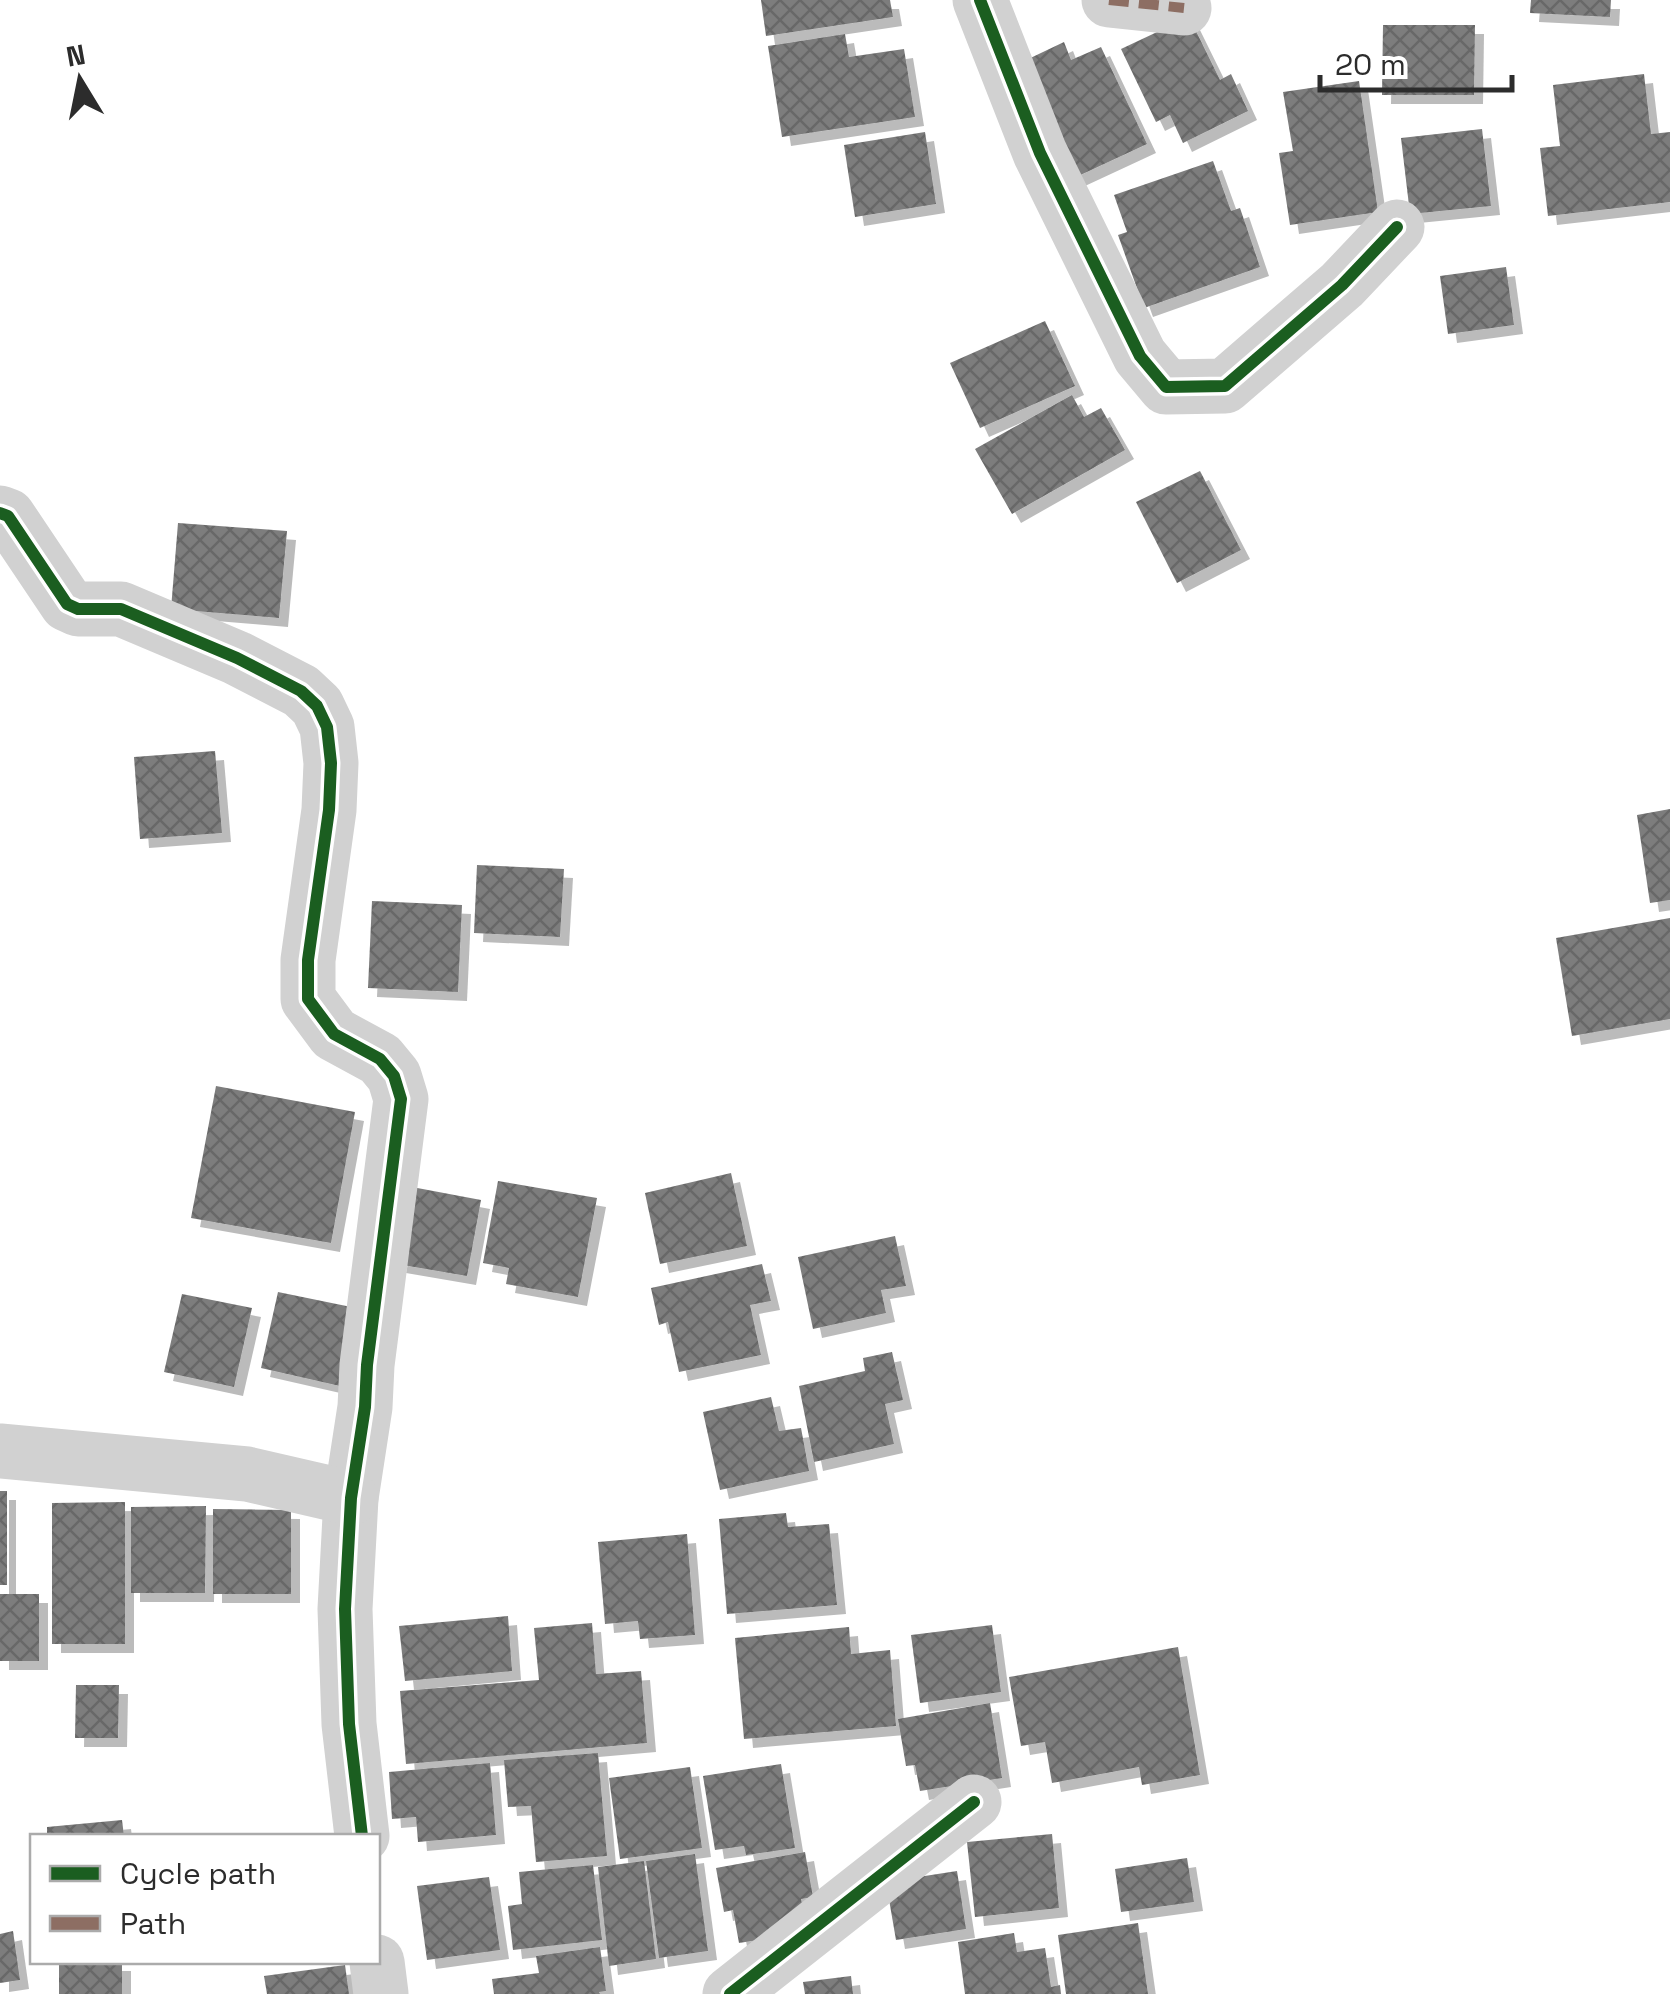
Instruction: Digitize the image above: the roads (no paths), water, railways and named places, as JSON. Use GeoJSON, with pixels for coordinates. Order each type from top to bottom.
{"type":"FeatureCollection","features":[{"type":"Feature","properties":{"kind":"street"},"geometry":{"type":"LineString","coordinates":[[980,0],[1040,153],[1140,356],[1166,387],[1225,386],[1342,285],[1397,228]]}},
{"type":"Feature","properties":{"kind":"street"},"geometry":{"type":"LineString","coordinates":[[1109,0],[1184,8]]}},
{"type":"Feature","properties":{"kind":"street"},"geometry":{"type":"LineString","coordinates":[[0,513],[8,516],[67,604],[78,609],[121,609],[238,658],[300,691],[318,706],[326,727],[331,763],[329,810],[308,960],[308,999],[334,1034],[380,1059],[394,1076],[401,1098],[351,1498],[345,1628],[349,1724],[362,1834]]}},
{"type":"Feature","properties":{"kind":"street"},"geometry":{"type":"LineString","coordinates":[[0,1450],[247,1474],[351,1498]]}},
{"type":"Feature","properties":{"kind":"street"},"geometry":{"type":"LineString","coordinates":[[730,1994],[974,1802]]}},
{"type":"Feature","properties":{"kind":"street"},"geometry":{"type":"LineString","coordinates":[[377,1964],[381,1994]]}}]}
